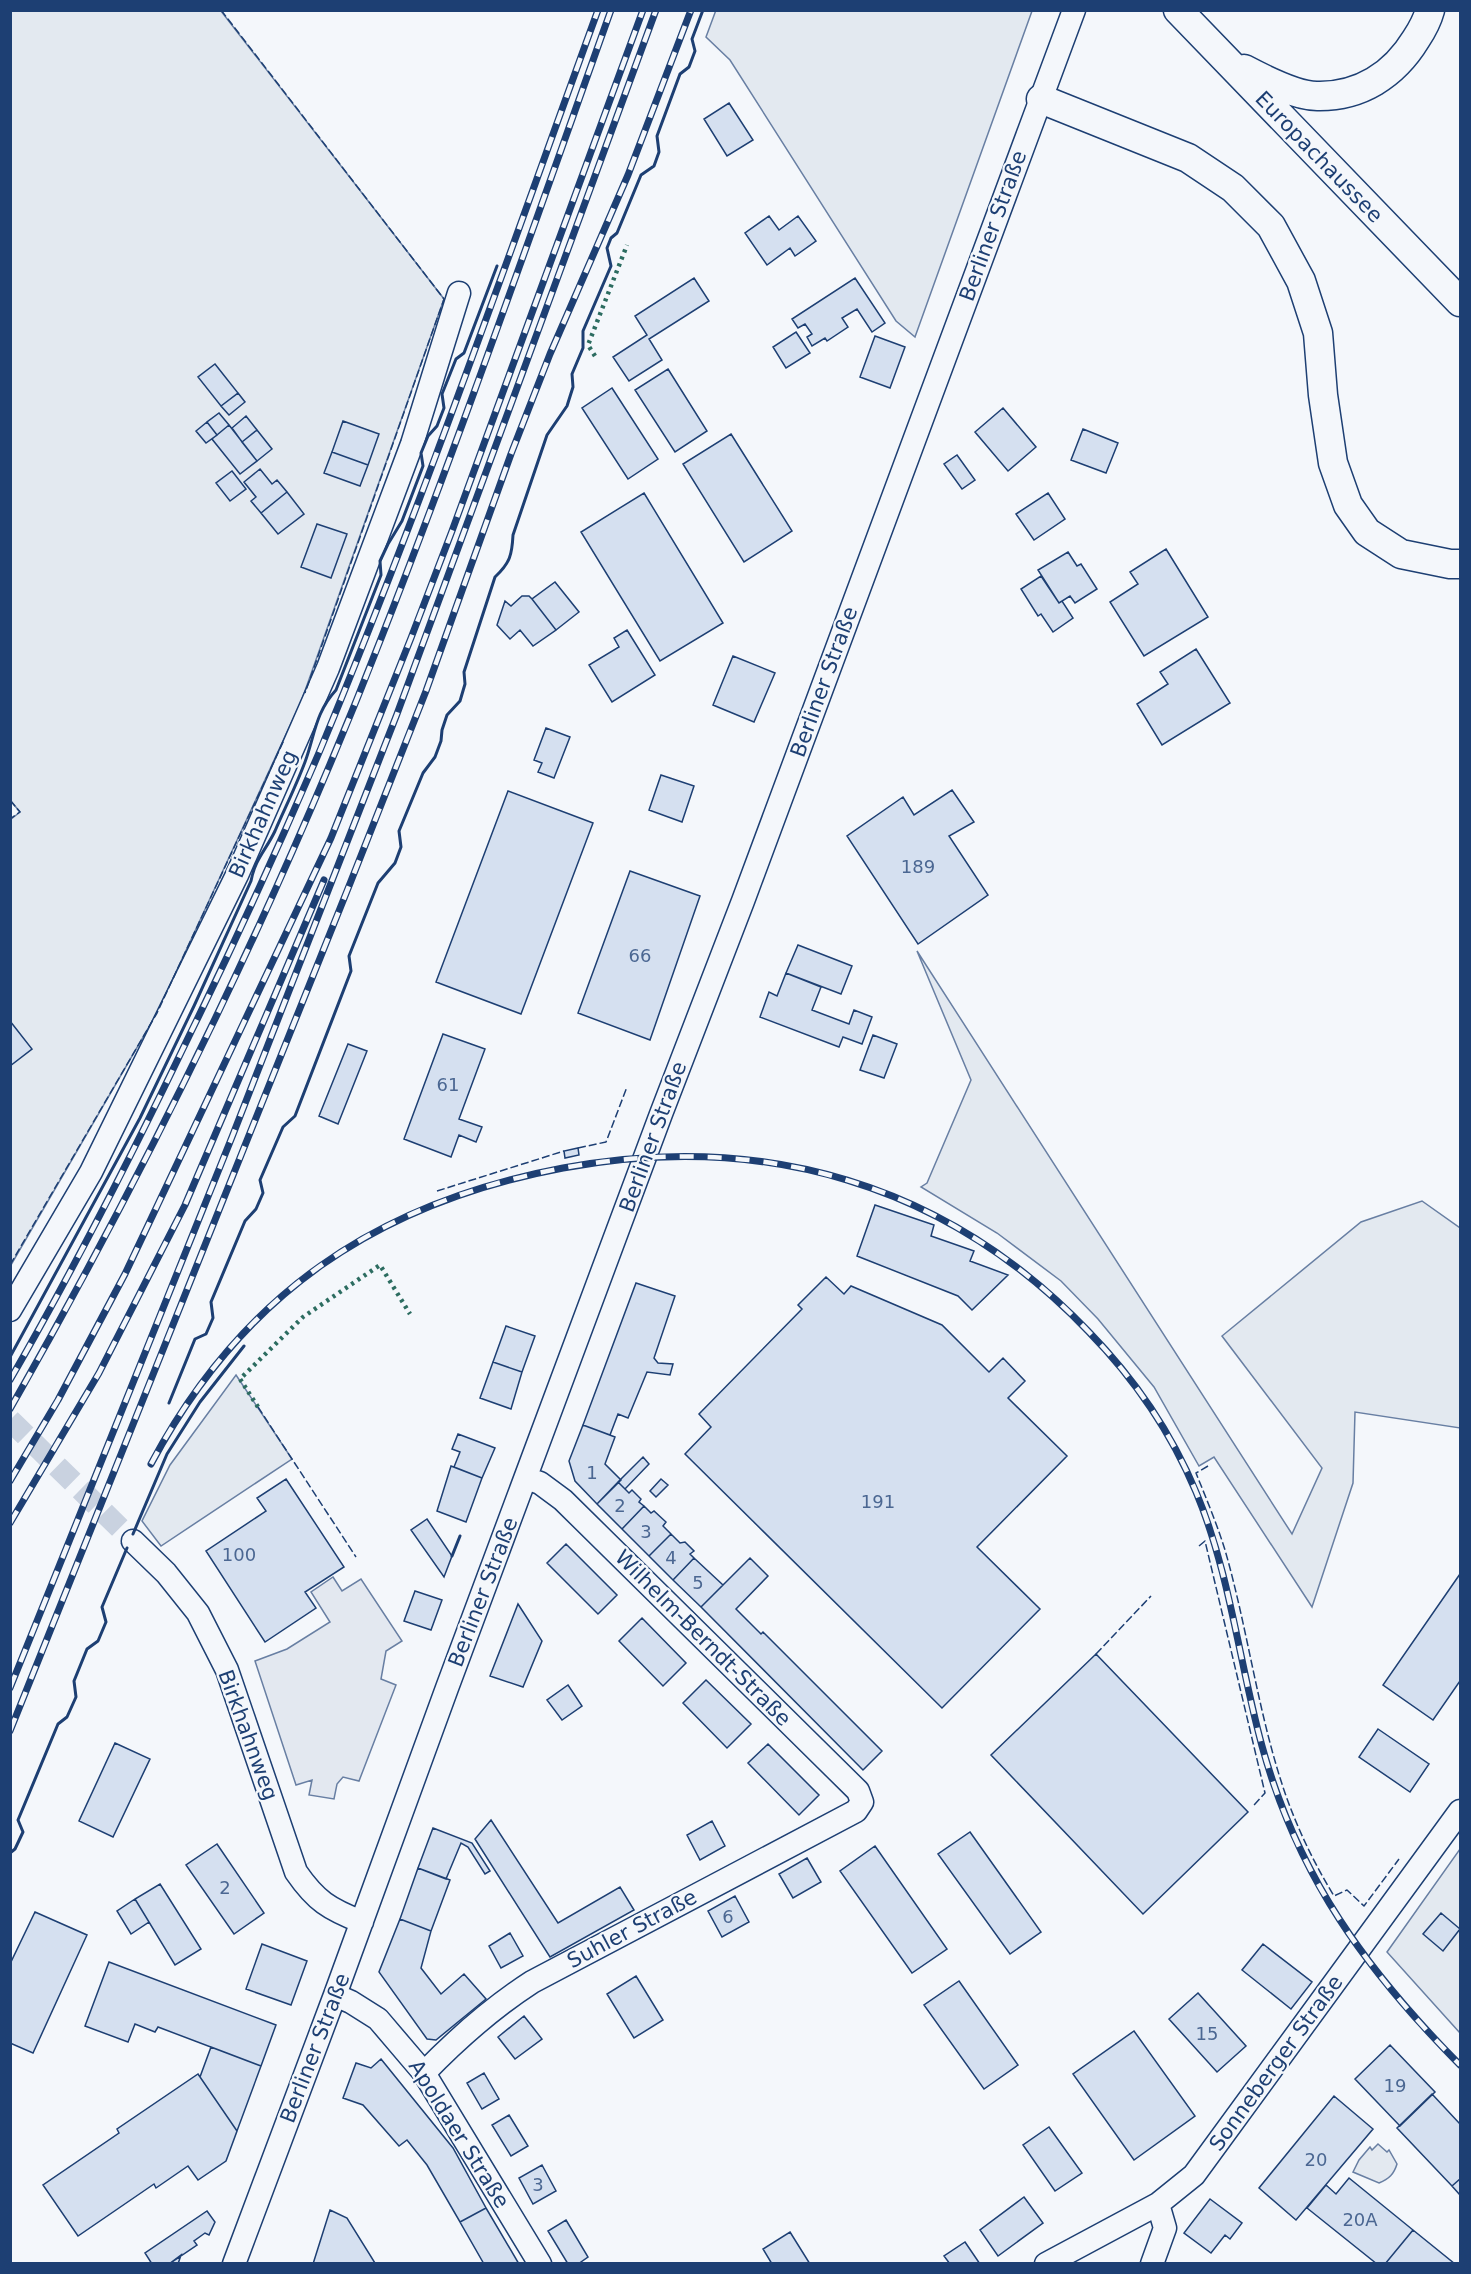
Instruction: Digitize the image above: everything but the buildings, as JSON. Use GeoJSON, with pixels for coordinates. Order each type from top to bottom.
{"type":"FeatureCollection","features":[{"type":"Feature","properties":{"kind":"main road","name":"Europachaussee"},"geometry":{"type":"LineString","coordinates":[[1178,10],[1461,302]]}},
{"type":"Feature","properties":{"kind":"main road"},"geometry":{"type":"LineString","coordinates":[[1224,58],[1272,84],[1315,96],[1348,93],[1377,82],[1405,58],[1428,20],[1430,10]]}},
{"type":"Feature","properties":{"kind":"main road"},"geometry":{"type":"LineString","coordinates":[[1041,99],[1188,158],[1233,188],[1271,225],[1301,281],[1318,333],[1323,395],[1333,463],[1348,505],[1367,532],[1401,554],[1450,564],[1461,564]]}},
{"type":"Feature","properties":{"kind":"main road"},"geometry":{"type":"LineString","coordinates":[[1401,554],[1461,547]]}},
{"type":"Feature","properties":{"kind":"street","name":"Berliner Straße"},"geometry":{"type":"LineString","coordinates":[[234,2264],[1074,10]]}},
{"type":"Feature","properties":{"kind":"street","name":"Birkhahnweg"},"geometry":{"type":"LineString","coordinates":[[10,1310],[91,1172],[237,875],[328,668],[412,444],[459,292]]}},
{"type":"Feature","properties":{"kind":"street","name":"Wilhelm-Berndt-Straße"},"geometry":{"type":"LineString","coordinates":[[526,1478],[540,1483],[563,1500],[858,1791],[862,1802],[856,1811]]}},
{"type":"Feature","properties":{"kind":"street","name":"Birkhahnweg"},"geometry":{"type":"LineString","coordinates":[[133,1541],[166,1573],[198,1613],[227,1670],[296,1872],[311,1893],[335,1912],[362,1922]]}},
{"type":"Feature","properties":{"kind":"street","name":"Suhler Straße"},"geometry":{"type":"LineString","coordinates":[[424,2073],[438,2058],[532,1982],[856,1811]]}},
{"type":"Feature","properties":{"kind":"street","name":"Sonneberger Straße"},"geometry":{"type":"LineString","coordinates":[[1046,2264],[1158,2204],[1194,2175],[1461,1811]]}},
{"type":"Feature","properties":{"kind":"street","name":"Apoldaer Straße"},"geometry":{"type":"LineString","coordinates":[[335,1995],[378,2019],[424,2073],[540,2264]]}},
{"type":"Feature","properties":{"kind":"street"},"geometry":{"type":"LineString","coordinates":[[1152,2264],[1165,2228],[1158,2204]]}},
{"type":"Feature","properties":{"kind":"shaded area"},"geometry":{"type":"Polygon","coordinates":[[[716,10],[1032,11],[915,337],[896,321],[730,60],[706,37],[716,10]]]}},
{"type":"Feature","properties":{"kind":"shaded area"},"geometry":{"type":"Polygon","coordinates":[[[11,11],[221,11],[444,299],[301,702],[157,1013],[11,1265],[10,820],[20,812],[10,800],[11,11]]]}},
{"type":"Feature","properties":{"kind":"shaded area"},"geometry":{"type":"Polygon","coordinates":[[[917,951],[1292,1534],[1322,1468],[1222,1336],[1361,1222],[1422,1201],[1460,1228],[1460,1428],[1355,1412],[1353,1483],[1312,1607],[1214,1457],[1199,1466],[1154,1387],[1098,1319],[1061,1281],[997,1233],[921,1187],[927,1183],[971,1080],[917,951]]]}},
{"type":"Feature","properties":{"kind":"shaded area"},"geometry":{"type":"Polygon","coordinates":[[[236,1375],[292,1459],[161,1546],[142,1521],[170,1465],[236,1375]]]}},
{"type":"Feature","properties":{"kind":"shaded area"},"geometry":{"type":"Polygon","coordinates":[[[333,1577],[342,1591],[361,1579],[402,1641],[386,1651],[381,1679],[396,1685],[359,1781],[343,1777],[337,1784],[334,1799],[309,1795],[312,1780],[296,1785],[255,1661],[287,1649],[330,1622],[311,1592],[333,1577]]]}},
{"type":"Feature","properties":{"kind":"shaded area"},"geometry":{"type":"Polygon","coordinates":[[[1460,1849],[1460,2033],[1387,1952],[1460,1849]]]}},
{"type":"Feature","properties":{"kind":"shaded area"},"geometry":{"type":"Polygon","coordinates":[[[1378,2144],[1387,2152],[1389,2150],[1397,2164],[1391,2176],[1379,2183],[1353,2172],[1370,2147],[1372,2150],[1378,2144]]]}},
{"type":"Feature","properties":{"kind":"tunnel"},"geometry":{"type":"LineString","coordinates":[[10,1420],[133,1541]]}},
{"type":"Feature","properties":{"kind":"railway"},"geometry":{"type":"LineString","coordinates":[[10,1380],[81,1252],[147,1122],[241,928],[321,748],[429,473],[598,10]]}},
{"type":"Feature","properties":{"kind":"railway"},"geometry":{"type":"LineString","coordinates":[[10,1409],[62,1316],[162,1126],[210,1030],[300,835],[382,636],[441,481],[611,10]]}},
{"type":"Feature","properties":{"kind":"railway"},"geometry":{"type":"LineString","coordinates":[[10,1481],[58,1400],[125,1274],[331,838],[452,531],[643,10]]}},
{"type":"Feature","properties":{"kind":"railway"},"geometry":{"type":"LineString","coordinates":[[10,1688],[232,1137],[397,714],[656,10]]}},
{"type":"Feature","properties":{"kind":"railway"},"geometry":{"type":"LineString","coordinates":[[10,1731],[426,691],[511,454],[550,354],[628,175],[691,10]]}},
{"type":"Feature","properties":{"kind":"railway"},"geometry":{"type":"LineString","coordinates":[[10,1523],[99,1373],[185,1205],[324,880]]}},
{"type":"Feature","properties":{"kind":"railway"},"geometry":{"type":"LineString","coordinates":[[151,1464],[187,1404],[227,1351],[272,1305],[321,1266],[374,1232],[432,1205],[495,1184],[563,1168],[637,1158],[709,1157],[780,1164],[847,1180],[912,1205],[974,1238],[1033,1280],[1105,1349],[1150,1406],[1186,1470],[1208,1523],[1226,1586],[1262,1746],[1295,1838],[1339,1919],[1366,1957],[1394,1994],[1460,2065]]}},
{"type":"Feature","properties":{"kind":"hedge"},"geometry":{"type":"LineString","coordinates":[[595,356],[588,345],[627,245]]}},
{"type":"Feature","properties":{"kind":"hedge"},"geometry":{"type":"LineString","coordinates":[[258,1407],[240,1379],[303,1317],[380,1265],[410,1314]]}},
{"type":"Feature","properties":{"kind":"fence"},"geometry":{"type":"LineString","coordinates":[[221,10],[444,299],[305,693]]}},
{"type":"Feature","properties":{"kind":"fence"},"geometry":{"type":"LineString","coordinates":[[10,1265],[157,1013],[284,740]]}},
{"type":"Feature","properties":{"kind":"fence"},"geometry":{"type":"LineString","coordinates":[[10,800],[20,812],[10,819]]}},
{"type":"Feature","properties":{"kind":"fence"},"geometry":{"type":"LineString","coordinates":[[578,1148],[606,1142],[627,1087]]}},
{"type":"Feature","properties":{"kind":"fence"},"geometry":{"type":"LineString","coordinates":[[437,1191],[564,1151]]}},
{"type":"Feature","properties":{"kind":"fence"},"geometry":{"type":"LineString","coordinates":[[258,1407],[356,1557]]}},
{"type":"Feature","properties":{"kind":"fence"},"geometry":{"type":"LineString","coordinates":[[1208,1466],[1196,1473],[1225,1550],[1267,1733],[1285,1793],[1307,1846],[1334,1896],[1347,1890],[1364,1906],[1399,1859]]}},
{"type":"Feature","properties":{"kind":"fence"},"geometry":{"type":"LineString","coordinates":[[1199,1546],[1205,1541],[1265,1793],[1254,1805]]}},
{"type":"Feature","properties":{"kind":"fence"},"geometry":{"type":"LineString","coordinates":[[1096,1654],[1151,1596]]}},
{"type":"Feature","properties":{"kind":"wall"},"geometry":{"type":"LineString","coordinates":[[169,1403],[195,1339],[206,1334],[213,1318],[211,1302],[245,1221],[256,1209],[263,1193],[260,1180],[283,1127],[295,1116],[351,971],[349,956],[378,883],[395,863],[401,847],[399,831],[423,773],[435,757],[447,715],[460,701],[465,684],[464,672],[495,577],[509,558],[513,535],[547,435],[567,406],[573,387],[572,374],[583,348],[583,331],[611,266],[607,248],[611,238],[617,233],[641,175],[654,166],[659,152],[657,136],[680,74],[689,67],[695,51],[692,39],[703,10]]}},
{"type":"Feature","properties":{"kind":"wall"},"geometry":{"type":"LineString","coordinates":[[10,1357],[140,1118],[194,1006],[258,861],[275,831],[305,762],[320,716],[336,690],[381,575],[380,561],[402,521],[423,466],[421,453],[428,436],[437,426],[444,408],[442,394],[456,359],[464,353],[497,266]]}},
{"type":"Feature","properties":{"kind":"wall"},"geometry":{"type":"LineString","coordinates":[[133,1534],[167,1454],[200,1402],[244,1346]]}},
{"type":"Feature","properties":{"kind":"wall"},"geometry":{"type":"LineString","coordinates":[[452,1556],[460,1536]]}},
{"type":"Feature","properties":{"kind":"wall"},"geometry":{"type":"LineString","coordinates":[[10,1853],[15,1849],[23,1832],[18,1820],[58,1724],[67,1717],[76,1697],[74,1681],[87,1649],[98,1641],[106,1622],[102,1607],[127,1548]]}}]}
